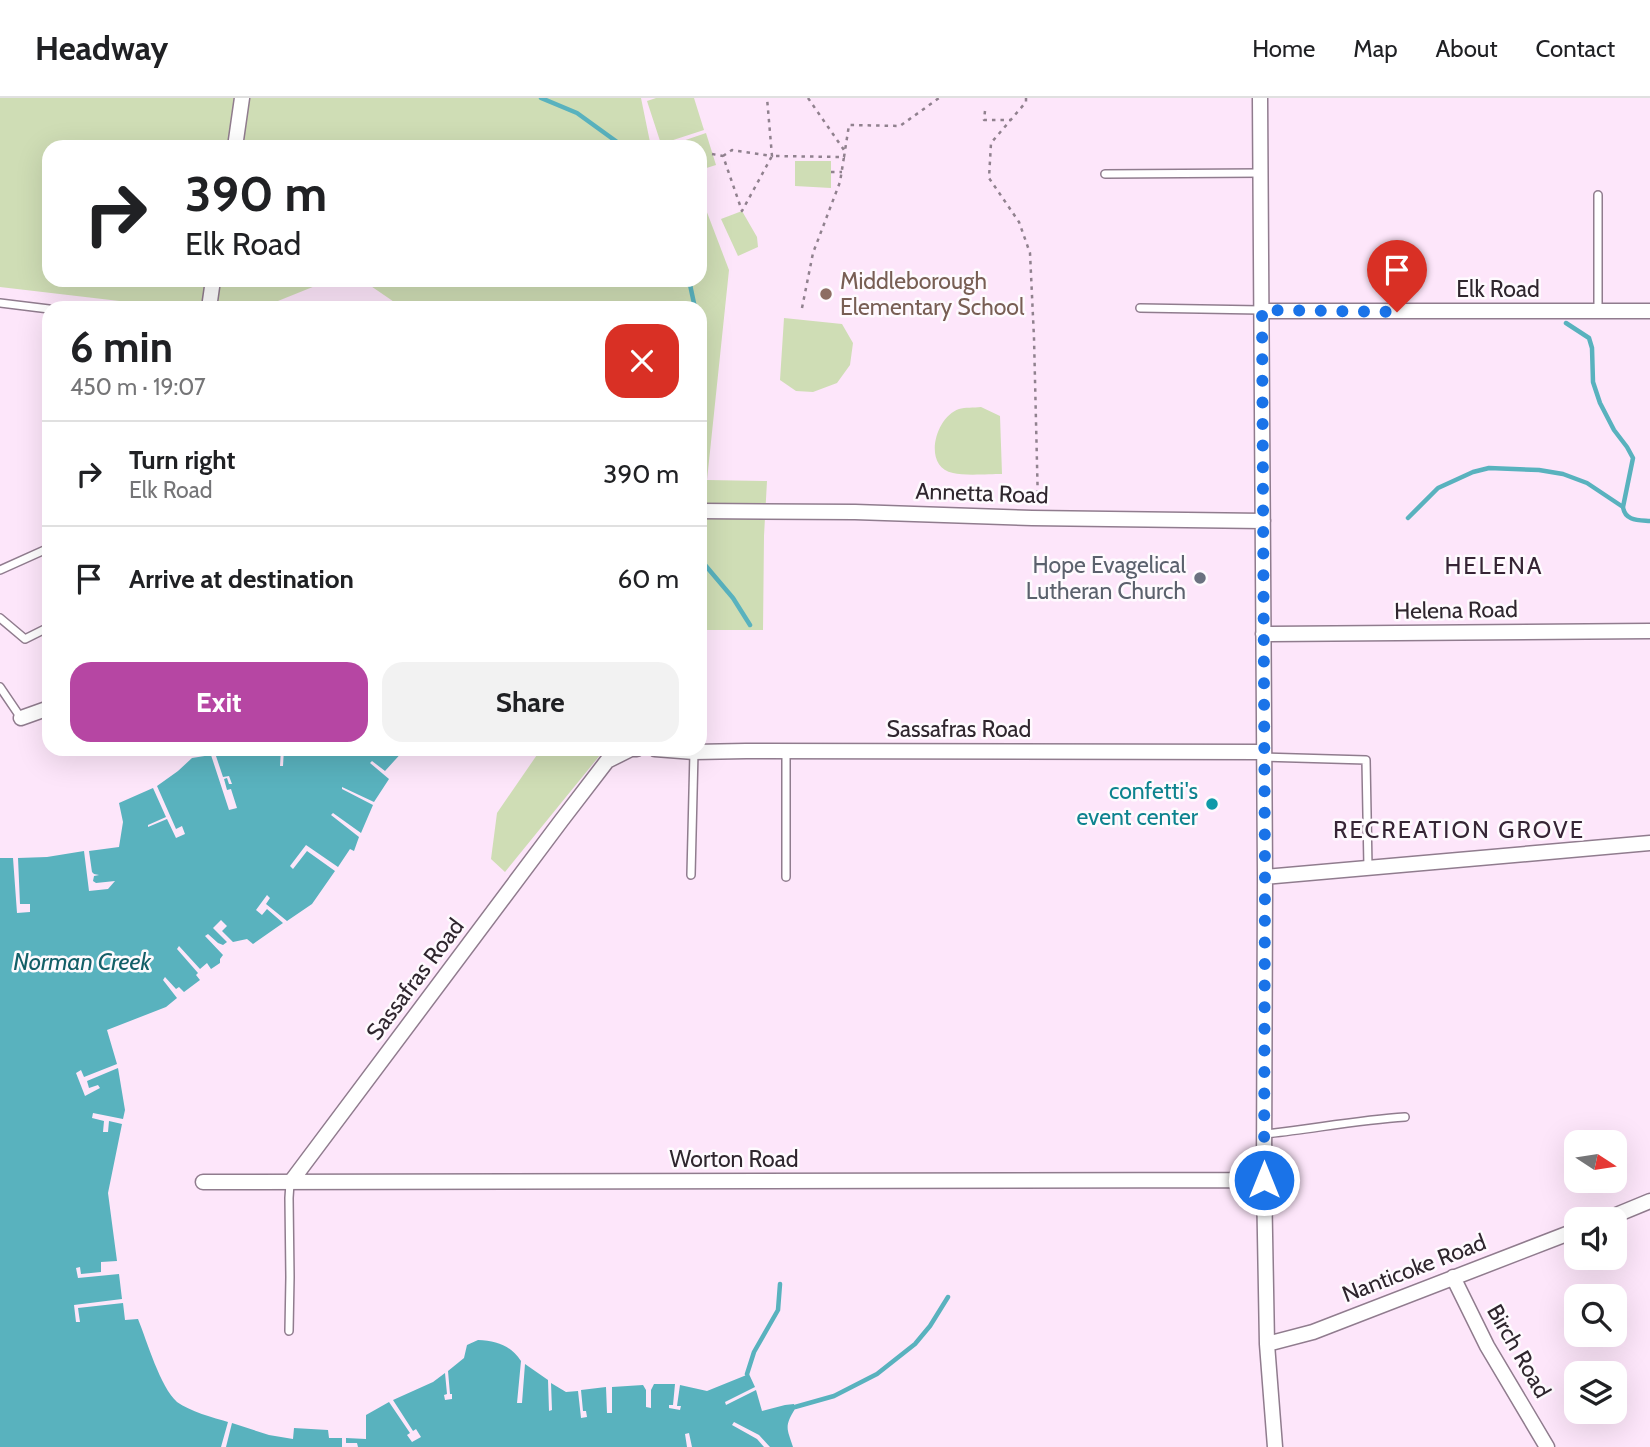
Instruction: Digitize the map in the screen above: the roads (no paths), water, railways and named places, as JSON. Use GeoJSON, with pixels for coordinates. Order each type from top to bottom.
{"type":"FeatureCollection","features":[{"type":"Feature","properties":{"kind":"street"},"geometry":{"type":"LineString","coordinates":[[235,140],[242,98]]}},
{"type":"Feature","properties":{"kind":"street"},"geometry":{"type":"LineString","coordinates":[[1261,98],[1264,1180],[1267,1344],[1275,1447]]}},
{"type":"Feature","properties":{"kind":"street","name":"Elk Road"},"geometry":{"type":"LineString","coordinates":[[1262,310],[1650,311]]}},
{"type":"Feature","properties":{"kind":"street","name":"Annetta Road"},"geometry":{"type":"LineString","coordinates":[[707,510],[1264,521]]}},
{"type":"Feature","properties":{"kind":"street","name":"Helena Road"},"geometry":{"type":"LineString","coordinates":[[1263,634],[1650,631]]}},
{"type":"Feature","properties":{"kind":"street"},"geometry":{"type":"LineString","coordinates":[[22,719],[42,711]]}},
{"type":"Feature","properties":{"kind":"street","name":"Sassafras Road"},"geometry":{"type":"LineString","coordinates":[[707,752],[1264,755]]}},
{"type":"Feature","properties":{"kind":"street","name":"Sassafras Road"},"geometry":{"type":"LineString","coordinates":[[290,1183],[607,761],[617,756]]}},
{"type":"Feature","properties":{"kind":"street"},"geometry":{"type":"LineString","coordinates":[[1265,877],[1650,843]]}},
{"type":"Feature","properties":{"kind":"street","name":"Worton Road"},"geometry":{"type":"LineString","coordinates":[[204,1182],[1264,1180]]}},
{"type":"Feature","properties":{"kind":"street"},"geometry":{"type":"LineString","coordinates":[[1627,1210],[1650,1201]]}},
{"type":"Feature","properties":{"kind":"street","name":"Nanticoke Road"},"geometry":{"type":"LineString","coordinates":[[1267,1344],[1313,1332],[1564,1235]]}},
{"type":"Feature","properties":{"kind":"street","name":"Birch Road"},"geometry":{"type":"LineString","coordinates":[[1453,1278],[1487,1346],[1547,1447]]}},
{"type":"Feature","properties":{"kind":"lane"},"geometry":{"type":"LineString","coordinates":[[1104,174],[1261,173]]}},
{"type":"Feature","properties":{"kind":"lane"},"geometry":{"type":"LineString","coordinates":[[1598,195],[1598,312]]}},
{"type":"Feature","properties":{"kind":"lane"},"geometry":{"type":"LineString","coordinates":[[0,303],[42,308]]}},
{"type":"Feature","properties":{"kind":"lane"},"geometry":{"type":"LineString","coordinates":[[1140,309],[1262,310]]}},
{"type":"Feature","properties":{"kind":"lane"},"geometry":{"type":"LineString","coordinates":[[0,569],[42,551]]}},
{"type":"Feature","properties":{"kind":"lane"},"geometry":{"type":"LineString","coordinates":[[0,618],[25,639],[42,630]]}},
{"type":"Feature","properties":{"kind":"lane"},"geometry":{"type":"LineString","coordinates":[[0,687],[22,719]]}},
{"type":"Feature","properties":{"kind":"lane"},"geometry":{"type":"LineString","coordinates":[[786,751],[786,877]]}},
{"type":"Feature","properties":{"kind":"lane"},"geometry":{"type":"LineString","coordinates":[[1264,755],[1366,760],[1368,868]]}},
{"type":"Feature","properties":{"kind":"lane"},"geometry":{"type":"LineString","coordinates":[[691,875],[694,756]]}},
{"type":"Feature","properties":{"kind":"lane"},"geometry":{"type":"LineString","coordinates":[[1264,1134],[1405,1116]]}},
{"type":"Feature","properties":{"kind":"lane"},"geometry":{"type":"LineString","coordinates":[[289,1331],[290,1183]]}},
{"type":"Feature","properties":{"kind":"water","name":"Norman Creek"},"geometry":{"type":"Polygon","coordinates":[[[211,756],[229,810],[237,808],[231,789],[227,790],[224,779],[227,778],[229,784],[232,784],[229,776],[223,777],[216,756],[281,756],[280,766],[283,766],[284,756],[399,756],[385,771],[372,761],[370,763],[389,779],[374,802],[342,787],[373,805],[361,833],[333,813],[331,815],[359,837],[354,851],[350,849],[338,867],[306,845],[290,866],[293,869],[307,851],[335,871],[312,904],[287,921],[266,904],[270,898],[267,895],[256,910],[262,915],[267,909],[283,923],[253,944],[247,939],[233,942],[222,931],[227,926],[221,920],[213,928],[227,942],[223,945],[208,934],[205,936],[223,955],[220,963],[211,969],[207,963],[200,969],[179,946],[177,949],[198,973],[196,975],[200,980],[184,992],[179,987],[176,989],[165,977],[163,980],[177,998],[166,1007],[107,1030],[117,1064],[84,1077],[81,1070],[76,1073],[85,1096],[100,1088],[98,1085],[89,1088],[87,1081],[118,1068],[125,1110],[123,1119],[93,1113],[92,1118],[104,1121],[103,1132],[108,1132],[109,1121],[122,1124],[108,1193],[117,1261],[101,1262],[101,1272],[81,1274],[80,1267],[76,1268],[78,1278],[119,1274],[122,1299],[74,1305],[76,1322],[80,1322],[78,1308],[123,1303],[125,1320],[138,1319],[165,1386],[177,1402],[228,1422],[221,1447],[0,1447],[0,858],[13,858],[17,913],[30,912],[30,904],[20,904],[18,858],[84,851],[89,891],[108,889],[115,881],[93,881],[94,876],[99,875],[92,872],[89,851],[119,847],[123,822],[119,803],[153,788],[166,817],[148,827],[167,819],[176,838],[185,834],[182,826],[176,829],[157,786],[192,758],[211,756]]]}},
{"type":"Feature","properties":{"kind":"water"},"geometry":{"type":"Polygon","coordinates":[[[478,1340],[503,1345],[521,1361],[517,1403],[522,1403],[525,1364],[548,1380],[549,1411],[552,1410],[551,1383],[566,1392],[578,1391],[581,1418],[587,1417],[586,1411],[583,1411],[581,1390],[606,1387],[607,1413],[612,1413],[612,1387],[643,1385],[646,1390],[646,1407],[651,1408],[651,1390],[654,1384],[675,1384],[673,1405],[669,1405],[669,1408],[680,1410],[681,1406],[677,1406],[680,1385],[707,1391],[749,1374],[755,1387],[725,1402],[726,1405],[756,1390],[762,1411],[794,1404],[795,1409],[788,1428],[793,1447],[770,1447],[759,1435],[734,1422],[732,1425],[757,1439],[764,1447],[692,1447],[689,1433],[685,1434],[687,1447],[358,1447],[357,1443],[346,1443],[346,1438],[366,1439],[366,1415],[389,1402],[410,1433],[407,1435],[412,1442],[421,1437],[416,1429],[413,1431],[393,1400],[433,1382],[445,1373],[445,1400],[452,1399],[448,1371],[464,1358],[467,1345],[478,1340]]]}},
{"type":"Feature","properties":{"kind":"water"},"geometry":{"type":"Polygon","coordinates":[[[232,1423],[269,1435],[293,1439],[294,1428],[328,1430],[329,1438],[342,1438],[342,1447],[226,1447],[232,1423]]]}},
{"type":"Feature","properties":{"kind":"waterway"},"geometry":{"type":"LineString","coordinates":[[541,98],[577,113],[614,140]]}},
{"type":"Feature","properties":{"kind":"waterway"},"geometry":{"type":"LineString","coordinates":[[690,287],[694,301]]}},
{"type":"Feature","properties":{"kind":"waterway"},"geometry":{"type":"LineString","coordinates":[[1566,323],[1589,338],[1593,382],[1600,403],[1633,458],[1624,512],[1633,519],[1650,521]]}},
{"type":"Feature","properties":{"kind":"waterway"},"geometry":{"type":"LineString","coordinates":[[1408,518],[1438,488],[1473,472],[1489,468],[1563,474],[1587,483],[1623,507]]}},
{"type":"Feature","properties":{"kind":"waterway"},"geometry":{"type":"LineString","coordinates":[[707,567],[733,598],[750,625]]}},
{"type":"Feature","properties":{"kind":"waterway"},"geometry":{"type":"LineString","coordinates":[[747,1374],[754,1352],[778,1310],[780,1284]]}},
{"type":"Feature","properties":{"kind":"waterway"},"geometry":{"type":"LineString","coordinates":[[795,1407],[834,1396],[877,1374],[915,1344],[948,1297]]}},
{"type":"Feature","properties":{"kind":"place","name":"Middleborough Elementary School"},"geometry":{"type":"Point","coordinates":[826,294]}},
{"type":"Feature","properties":{"kind":"place","name":"Hope Evagelical Lutheran Church"},"geometry":{"type":"Point","coordinates":[1200,578]}},
{"type":"Feature","properties":{"kind":"place","name":"confetti's event center"},"geometry":{"type":"Point","coordinates":[1212,804]}},
{"type":"Feature","properties":{"kind":"district","name":"HELENA"},"geometry":{"type":"Point","coordinates":[1494,566]}},
{"type":"Feature","properties":{"kind":"district","name":"RECREATION GROVE"},"geometry":{"type":"Point","coordinates":[1459,830]}}]}
